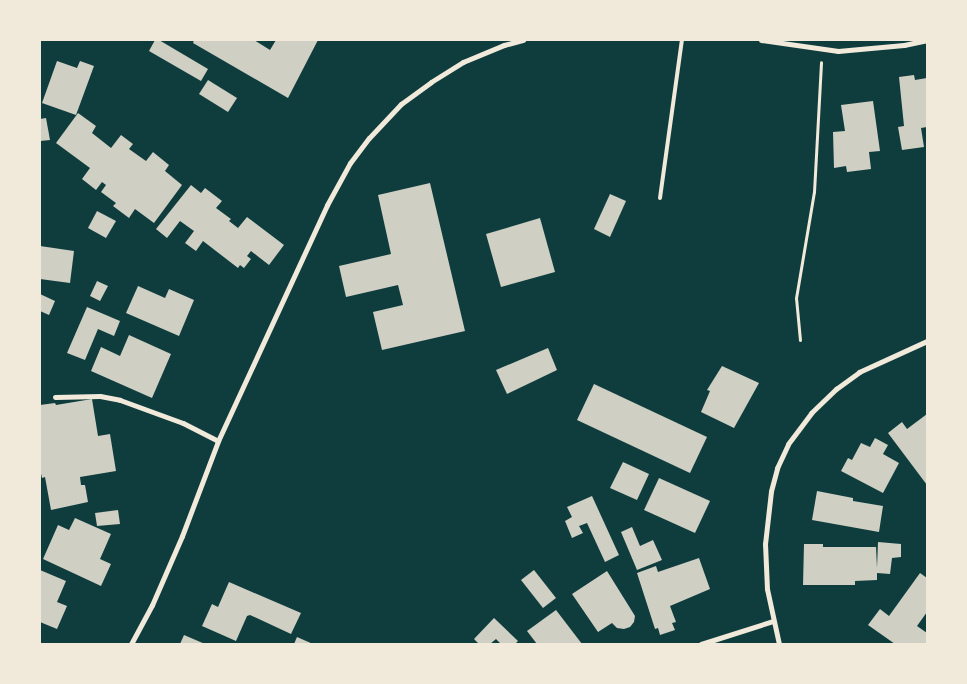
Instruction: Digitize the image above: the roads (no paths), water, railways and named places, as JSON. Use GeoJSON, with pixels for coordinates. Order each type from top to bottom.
{"type":"FeatureCollection","features":[{"type":"Feature","properties":{"kind":"street"},"geometry":{"type":"LineString","coordinates":[[131,644],[152,605],[182,536],[218,441],[323,212],[350,163],[369,138],[401,104],[431,82],[463,62],[504,45],[523,40]]}},
{"type":"Feature","properties":{"kind":"street"},"geometry":{"type":"LineString","coordinates":[[761,40],[782,41],[822,49],[859,51],[927,40]]}},
{"type":"Feature","properties":{"kind":"street"},"geometry":{"type":"LineString","coordinates":[[779,644],[767,589],[765,544],[771,491],[777,468],[788,444],[811,413],[836,389],[860,372],[927,342]]}},
{"type":"Feature","properties":{"kind":"street"},"geometry":{"type":"LineString","coordinates":[[55,397],[100,396],[120,400],[183,423],[218,441]]}},
{"type":"Feature","properties":{"kind":"street"},"geometry":{"type":"LineString","coordinates":[[701,644],[773,621]]}},
{"type":"Feature","properties":{"kind":"lane"},"geometry":{"type":"LineString","coordinates":[[660,198],[682,40]]}}]}
